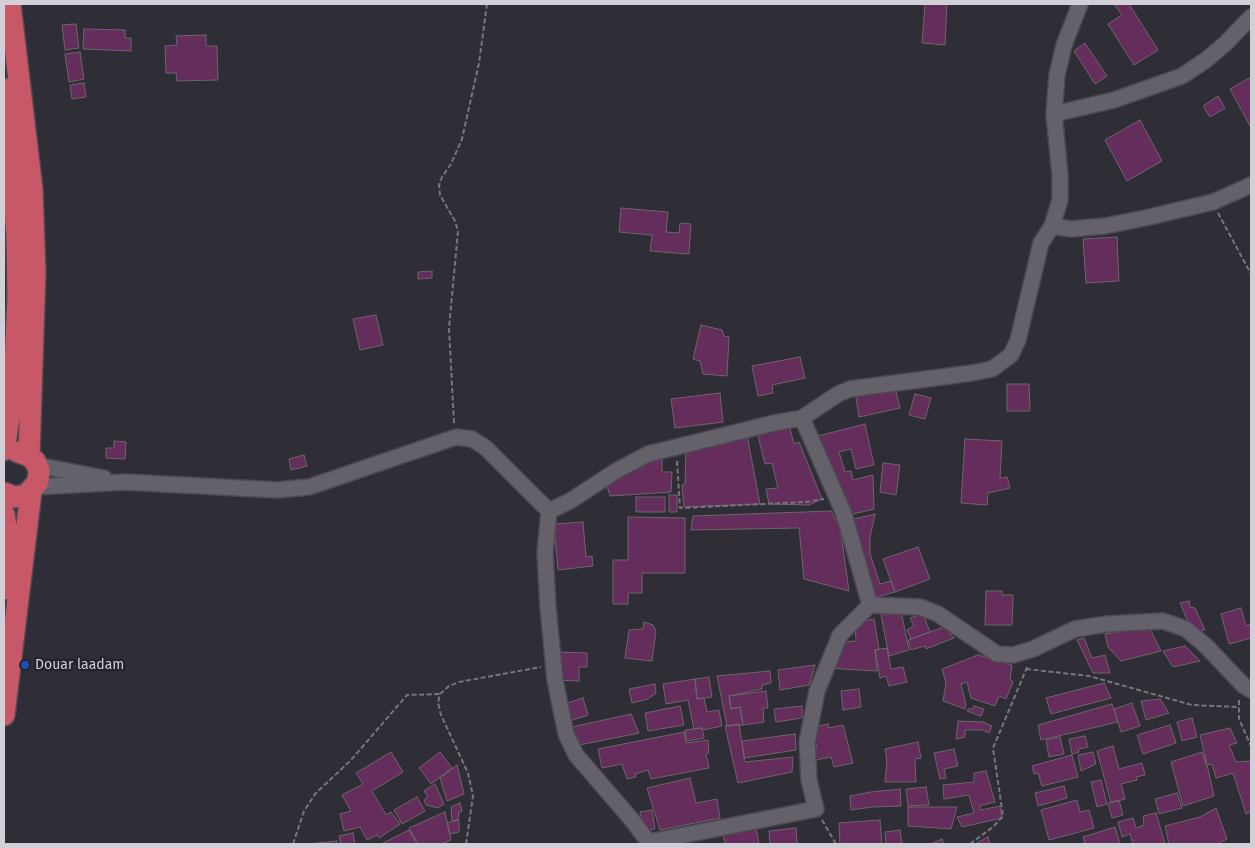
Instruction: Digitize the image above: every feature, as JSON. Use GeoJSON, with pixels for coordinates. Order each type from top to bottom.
{"type":"FeatureCollection","features":[{"type":"Feature","properties":{"kind":"highway"},"geometry":{"type":"LineString","coordinates":[[4,715],[33,490],[39,476],[33,460],[35,272],[32,189],[10,4]]}},
{"type":"Feature","properties":{"kind":"highway"},"geometry":{"type":"LineString","coordinates":[[4,89],[17,235],[18,297],[14,386],[4,450]]}},
{"type":"Feature","properties":{"kind":"highway"},"geometry":{"type":"LineString","coordinates":[[4,456],[14,452],[33,460]]}},
{"type":"Feature","properties":{"kind":"highway"},"geometry":{"type":"LineString","coordinates":[[4,493],[20,497],[33,490]]}},
{"type":"Feature","properties":{"kind":"highway"},"geometry":{"type":"LineString","coordinates":[[4,514],[7,532],[4,589]]}},
{"type":"Feature","properties":{"kind":"street"},"geometry":{"type":"LineString","coordinates":[[549,511],[570,501],[634,460],[676,446],[802,418],[838,394],[850,389],[972,373],[992,369],[1004,362],[1011,355],[1018,340],[1042,243],[1052,226],[1060,200],[1060,175],[1054,114],[1057,75],[1064,45],[1080,4]]}},
{"type":"Feature","properties":{"kind":"street"},"geometry":{"type":"LineString","coordinates":[[1054,114],[1114,100],[1182,76],[1206,60],[1251,17]]}},
{"type":"Feature","properties":{"kind":"street"},"geometry":{"type":"LineString","coordinates":[[1052,226],[1071,229],[1105,226],[1213,202],[1251,185]]}},
{"type":"Feature","properties":{"kind":"street"},"geometry":{"type":"LineString","coordinates":[[802,418],[836,496],[856,550],[870,605]]}},
{"type":"Feature","properties":{"kind":"street"},"geometry":{"type":"LineString","coordinates":[[33,490],[125,482],[277,490],[309,487],[456,437],[472,439],[486,448],[549,511]]}},
{"type":"Feature","properties":{"kind":"street"},"geometry":{"type":"LineString","coordinates":[[33,460],[125,482]]}},
{"type":"Feature","properties":{"kind":"street"},"geometry":{"type":"LineString","coordinates":[[549,511],[545,552],[553,665],[564,726],[576,755],[650,843],[816,810],[809,780],[806,742],[817,691],[840,635],[870,605],[920,607],[938,614],[996,654],[1013,656],[1033,649],[1075,629],[1107,624],[1163,621],[1186,630],[1248,688]]}},
{"type":"Feature","properties":{"kind":"path"},"geometry":{"type":"LineString","coordinates":[[456,437],[448,328],[458,231],[456,221],[440,195],[440,186],[442,177],[451,164],[462,139],[479,63],[486,4]]}},
{"type":"Feature","properties":{"kind":"path"},"geometry":{"type":"LineString","coordinates":[[1213,202],[1230,239],[1251,274]]}},
{"type":"Feature","properties":{"kind":"path"},"geometry":{"type":"LineString","coordinates":[[676,446],[680,508],[805,502],[836,496]]}},
{"type":"Feature","properties":{"kind":"path"},"geometry":{"type":"LineString","coordinates":[[970,844],[993,827],[1003,816],[993,748],[1033,649]]}},
{"type":"Feature","properties":{"kind":"path"},"geometry":{"type":"LineString","coordinates":[[466,844],[473,796],[468,773],[441,715],[438,703],[440,694],[449,686],[459,682],[553,665]]}},
{"type":"Feature","properties":{"kind":"path"},"geometry":{"type":"LineString","coordinates":[[1026,669],[1090,676],[1192,706],[1238,707]]}},
{"type":"Feature","properties":{"kind":"path"},"geometry":{"type":"LineString","coordinates":[[1248,688],[1238,707],[1244,735],[1251,746]]}},
{"type":"Feature","properties":{"kind":"path"},"geometry":{"type":"LineString","coordinates":[[294,844],[304,811],[315,794],[351,760],[407,695],[440,694]]}},
{"type":"Feature","properties":{"kind":"path"},"geometry":{"type":"LineString","coordinates":[[816,810],[836,844]]}},
{"type":"Feature","properties":{"kind":"building"},"geometry":{"type":"Polygon","coordinates":[[[925,4],[947,4],[945,45],[922,43],[925,4]]]}},
{"type":"Feature","properties":{"kind":"building"},"geometry":{"type":"Polygon","coordinates":[[[1114,4],[1129,4],[1158,50],[1134,65],[1108,24],[1122,15],[1114,4]]]}},
{"type":"Feature","properties":{"kind":"building"},"geometry":{"type":"Polygon","coordinates":[[[76,24],[79,48],[65,50],[62,25],[76,24]]]}},
{"type":"Feature","properties":{"kind":"building"},"geometry":{"type":"Polygon","coordinates":[[[84,29],[125,30],[125,38],[131,38],[131,51],[83,49],[84,29]]]}},
{"type":"Feature","properties":{"kind":"building"},"geometry":{"type":"Polygon","coordinates":[[[206,35],[206,46],[217,46],[218,80],[177,81],[176,73],[166,73],[165,46],[177,45],[176,36],[206,35]]]}},
{"type":"Feature","properties":{"kind":"building"},"geometry":{"type":"Polygon","coordinates":[[[1085,43],[1107,76],[1095,84],[1074,51],[1085,43]]]}},
{"type":"Feature","properties":{"kind":"building"},"geometry":{"type":"Polygon","coordinates":[[[80,52],[84,79],[69,82],[65,54],[80,52]]]}},
{"type":"Feature","properties":{"kind":"building"},"geometry":{"type":"Polygon","coordinates":[[[1251,77],[1251,128],[1230,89],[1251,77]]]}},
{"type":"Feature","properties":{"kind":"building"},"geometry":{"type":"Polygon","coordinates":[[[84,83],[86,97],[72,99],[70,85],[84,83]]]}},
{"type":"Feature","properties":{"kind":"building"},"geometry":{"type":"Polygon","coordinates":[[[1218,96],[1225,108],[1210,117],[1203,106],[1218,96]]]}},
{"type":"Feature","properties":{"kind":"building"},"geometry":{"type":"Polygon","coordinates":[[[1140,120],[1162,161],[1127,181],[1105,140],[1140,120]]]}},
{"type":"Feature","properties":{"kind":"building"},"geometry":{"type":"Polygon","coordinates":[[[621,208],[668,212],[666,232],[679,233],[680,223],[691,224],[689,254],[650,251],[652,235],[619,232],[621,208]]]}},
{"type":"Feature","properties":{"kind":"building"},"geometry":{"type":"Polygon","coordinates":[[[1117,237],[1119,281],[1086,283],[1083,239],[1117,237]]]}},
{"type":"Feature","properties":{"kind":"building"},"geometry":{"type":"Polygon","coordinates":[[[432,271],[432,278],[418,279],[418,272],[432,271]]]}},
{"type":"Feature","properties":{"kind":"building"},"geometry":{"type":"Polygon","coordinates":[[[376,315],[383,345],[360,350],[353,319],[376,315]]]}},
{"type":"Feature","properties":{"kind":"building"},"geometry":{"type":"Polygon","coordinates":[[[701,325],[722,330],[724,336],[729,337],[727,376],[703,374],[700,361],[693,359],[701,325]]]}},
{"type":"Feature","properties":{"kind":"building"},"geometry":{"type":"Polygon","coordinates":[[[800,357],[805,378],[772,385],[773,393],[758,396],[752,366],[800,357]]]}},
{"type":"Feature","properties":{"kind":"building"},"geometry":{"type":"Polygon","coordinates":[[[1007,384],[1029,384],[1030,411],[1007,411],[1007,384]]]}},
{"type":"Feature","properties":{"kind":"building"},"geometry":{"type":"Polygon","coordinates":[[[895,387],[900,408],[859,417],[855,391],[895,387]]]}},
{"type":"Feature","properties":{"kind":"building"},"geometry":{"type":"Polygon","coordinates":[[[720,393],[723,422],[675,428],[671,399],[720,393]]]}},
{"type":"Feature","properties":{"kind":"building"},"geometry":{"type":"Polygon","coordinates":[[[915,394],[931,398],[925,419],[909,415],[915,394]]]}},
{"type":"Feature","properties":{"kind":"building"},"geometry":{"type":"Polygon","coordinates":[[[865,424],[874,465],[856,469],[851,449],[839,452],[845,472],[851,471],[853,480],[873,475],[874,509],[849,515],[814,437],[865,424]]]}},
{"type":"Feature","properties":{"kind":"building"},"geometry":{"type":"Polygon","coordinates":[[[789,425],[794,444],[799,442],[822,499],[809,505],[769,504],[766,489],[778,488],[772,463],[765,464],[757,432],[789,425]]]}},
{"type":"Feature","properties":{"kind":"building"},"geometry":{"type":"Polygon","coordinates":[[[747,435],[760,504],[684,507],[682,485],[685,484],[686,449],[747,435]]]}},
{"type":"Feature","properties":{"kind":"building"},"geometry":{"type":"Polygon","coordinates":[[[965,439],[1002,441],[1000,478],[1007,477],[1010,488],[988,493],[987,505],[961,503],[965,439]]]}},
{"type":"Feature","properties":{"kind":"building"},"geometry":{"type":"Polygon","coordinates":[[[114,441],[126,442],[125,459],[106,458],[106,448],[114,448],[114,441]]]}},
{"type":"Feature","properties":{"kind":"building"},"geometry":{"type":"Polygon","coordinates":[[[662,453],[662,472],[672,472],[671,492],[610,496],[606,482],[662,453]]]}},
{"type":"Feature","properties":{"kind":"building"},"geometry":{"type":"Polygon","coordinates":[[[304,455],[307,466],[291,470],[289,459],[304,455]]]}},
{"type":"Feature","properties":{"kind":"building"},"geometry":{"type":"Polygon","coordinates":[[[883,463],[900,465],[896,495],[880,492],[883,463]]]}},
{"type":"Feature","properties":{"kind":"building"},"geometry":{"type":"Polygon","coordinates":[[[669,495],[677,495],[677,512],[669,512],[669,495]]]}},
{"type":"Feature","properties":{"kind":"building"},"geometry":{"type":"Polygon","coordinates":[[[636,497],[665,497],[665,512],[636,512],[636,497]]]}},
{"type":"Feature","properties":{"kind":"building"},"geometry":{"type":"Polygon","coordinates":[[[831,511],[840,527],[849,591],[804,579],[799,528],[691,530],[693,516],[831,511]]]}},
{"type":"Feature","properties":{"kind":"building"},"geometry":{"type":"Polygon","coordinates":[[[875,514],[870,537],[870,554],[880,584],[891,581],[895,592],[873,598],[850,520],[875,514]]]}},
{"type":"Feature","properties":{"kind":"building"},"geometry":{"type":"Polygon","coordinates":[[[628,517],[685,518],[685,573],[642,573],[642,593],[628,593],[628,604],[613,604],[613,560],[628,560],[628,517]]]}},
{"type":"Feature","properties":{"kind":"building"},"geometry":{"type":"Polygon","coordinates":[[[583,522],[586,557],[592,556],[593,566],[558,570],[554,524],[583,522]]]}},
{"type":"Feature","properties":{"kind":"building"},"geometry":{"type":"Polygon","coordinates":[[[918,547],[930,579],[895,592],[883,559],[918,547]]]}},
{"type":"Feature","properties":{"kind":"building"},"geometry":{"type":"Polygon","coordinates":[[[986,591],[1002,591],[1002,595],[1013,595],[1012,625],[985,625],[986,591]]]}},
{"type":"Feature","properties":{"kind":"building"},"geometry":{"type":"Polygon","coordinates":[[[1189,601],[1190,607],[1195,608],[1205,630],[1192,631],[1180,603],[1189,601]]]}},
{"type":"Feature","properties":{"kind":"building"},"geometry":{"type":"Polygon","coordinates":[[[1241,608],[1246,626],[1251,624],[1251,638],[1229,644],[1221,614],[1241,608]]]}},
{"type":"Feature","properties":{"kind":"building"},"geometry":{"type":"Polygon","coordinates":[[[901,611],[909,650],[889,656],[881,615],[901,611]]]}},
{"type":"Feature","properties":{"kind":"building"},"geometry":{"type":"Polygon","coordinates":[[[923,614],[930,632],[911,639],[907,630],[914,626],[910,618],[923,614]]]}},
{"type":"Feature","properties":{"kind":"building"},"geometry":{"type":"Polygon","coordinates":[[[874,619],[879,649],[875,650],[877,671],[827,668],[838,642],[856,641],[855,623],[874,619]]]}},
{"type":"Feature","properties":{"kind":"building"},"geometry":{"type":"Polygon","coordinates":[[[644,622],[653,625],[656,631],[652,661],[625,658],[629,630],[643,629],[644,622]]]}},
{"type":"Feature","properties":{"kind":"building"},"geometry":{"type":"Polygon","coordinates":[[[944,627],[954,638],[926,649],[925,646],[911,650],[908,640],[944,627]]]}},
{"type":"Feature","properties":{"kind":"building"},"geometry":{"type":"Polygon","coordinates":[[[1149,627],[1161,651],[1121,661],[1108,647],[1105,634],[1149,627]]]}},
{"type":"Feature","properties":{"kind":"building"},"geometry":{"type":"Polygon","coordinates":[[[1084,638],[1092,658],[1105,655],[1110,673],[1093,673],[1077,640],[1084,638]]]}},
{"type":"Feature","properties":{"kind":"building"},"geometry":{"type":"Polygon","coordinates":[[[1185,646],[1200,661],[1173,667],[1163,651],[1185,646]]]}},
{"type":"Feature","properties":{"kind":"building"},"geometry":{"type":"Polygon","coordinates":[[[887,648],[891,669],[903,667],[907,682],[889,686],[886,676],[880,678],[875,650],[887,648]]]}},
{"type":"Feature","properties":{"kind":"building"},"geometry":{"type":"Polygon","coordinates":[[[556,652],[587,653],[587,667],[579,667],[579,681],[556,680],[556,652]]]}},
{"type":"Feature","properties":{"kind":"building"},"geometry":{"type":"Polygon","coordinates":[[[978,655],[1012,665],[1010,679],[1013,682],[1006,699],[999,696],[995,706],[971,698],[967,682],[961,684],[966,705],[965,709],[943,701],[946,683],[942,669],[978,655]]]}},
{"type":"Feature","properties":{"kind":"building"},"geometry":{"type":"Polygon","coordinates":[[[815,665],[809,685],[780,690],[778,670],[815,665]]]}},
{"type":"Feature","properties":{"kind":"building"},"geometry":{"type":"Polygon","coordinates":[[[770,671],[771,683],[762,685],[762,689],[729,696],[731,709],[740,707],[743,725],[727,726],[717,676],[770,671]]]}},
{"type":"Feature","properties":{"kind":"building"},"geometry":{"type":"Polygon","coordinates":[[[709,677],[712,697],[697,699],[695,679],[709,677]]]}},
{"type":"Feature","properties":{"kind":"building"},"geometry":{"type":"Polygon","coordinates":[[[695,679],[697,699],[704,698],[707,712],[719,710],[722,726],[703,730],[702,728],[694,729],[688,700],[666,704],[663,684],[695,679]]]}},
{"type":"Feature","properties":{"kind":"building"},"geometry":{"type":"Polygon","coordinates":[[[1104,683],[1111,698],[1051,714],[1046,698],[1104,683]]]}},
{"type":"Feature","properties":{"kind":"building"},"geometry":{"type":"Polygon","coordinates":[[[655,684],[656,693],[648,699],[632,703],[629,689],[655,684]]]}},
{"type":"Feature","properties":{"kind":"building"},"geometry":{"type":"Polygon","coordinates":[[[859,689],[861,707],[843,710],[841,691],[859,689]]]}},
{"type":"Feature","properties":{"kind":"building"},"geometry":{"type":"Polygon","coordinates":[[[766,691],[768,708],[763,708],[764,722],[743,725],[740,707],[731,709],[729,696],[766,691]]]}},
{"type":"Feature","properties":{"kind":"building"},"geometry":{"type":"Polygon","coordinates":[[[583,698],[588,715],[567,722],[562,705],[583,698]]]}},
{"type":"Feature","properties":{"kind":"building"},"geometry":{"type":"Polygon","coordinates":[[[1160,699],[1169,713],[1146,720],[1141,701],[1160,699]]]}},
{"type":"Feature","properties":{"kind":"building"},"geometry":{"type":"Polygon","coordinates":[[[1132,703],[1140,726],[1121,732],[1114,709],[1132,703]]]}},
{"type":"Feature","properties":{"kind":"building"},"geometry":{"type":"Polygon","coordinates":[[[1112,704],[1118,722],[1041,740],[1038,725],[1112,704]]]}},
{"type":"Feature","properties":{"kind":"building"},"geometry":{"type":"Polygon","coordinates":[[[680,706],[684,725],[648,731],[645,713],[680,706]]]}},
{"type":"Feature","properties":{"kind":"building"},"geometry":{"type":"Polygon","coordinates":[[[802,706],[802,718],[776,722],[774,709],[802,706]]]}},
{"type":"Feature","properties":{"kind":"building"},"geometry":{"type":"Polygon","coordinates":[[[974,706],[984,709],[981,716],[967,711],[968,709],[973,709],[974,706]]]}},
{"type":"Feature","properties":{"kind":"building"},"geometry":{"type":"Polygon","coordinates":[[[631,714],[639,733],[574,746],[567,728],[631,714]]]}},
{"type":"Feature","properties":{"kind":"building"},"geometry":{"type":"Polygon","coordinates":[[[1192,718],[1197,737],[1182,741],[1177,722],[1192,718]]]}},
{"type":"Feature","properties":{"kind":"building"},"geometry":{"type":"Polygon","coordinates":[[[958,721],[983,722],[992,726],[989,733],[982,730],[965,730],[965,737],[956,739],[958,721]]]}},
{"type":"Feature","properties":{"kind":"building"},"geometry":{"type":"Polygon","coordinates":[[[739,724],[745,762],[793,757],[792,772],[738,783],[725,726],[739,724]]]}},
{"type":"Feature","properties":{"kind":"building"},"geometry":{"type":"Polygon","coordinates":[[[828,724],[829,728],[843,725],[853,763],[834,767],[831,757],[811,761],[809,750],[817,748],[811,728],[828,724]]]}},
{"type":"Feature","properties":{"kind":"building"},"geometry":{"type":"Polygon","coordinates":[[[1170,725],[1176,743],[1143,754],[1137,735],[1170,725]]]}},
{"type":"Feature","properties":{"kind":"building"},"geometry":{"type":"Polygon","coordinates":[[[702,728],[704,738],[687,741],[685,730],[702,728]]]}},
{"type":"Feature","properties":{"kind":"building"},"geometry":{"type":"Polygon","coordinates":[[[1230,728],[1237,743],[1229,745],[1236,762],[1251,761],[1251,812],[1246,814],[1233,773],[1216,778],[1212,764],[1207,765],[1200,735],[1230,728]]]}},
{"type":"Feature","properties":{"kind":"building"},"geometry":{"type":"Polygon","coordinates":[[[684,732],[686,743],[708,740],[709,753],[706,754],[709,768],[651,779],[648,770],[635,774],[636,777],[627,779],[622,764],[602,768],[598,749],[684,732]]]}},
{"type":"Feature","properties":{"kind":"building"},"geometry":{"type":"Polygon","coordinates":[[[795,734],[796,750],[744,758],[742,741],[795,734]]]}},
{"type":"Feature","properties":{"kind":"building"},"geometry":{"type":"Polygon","coordinates":[[[1085,736],[1088,747],[1078,749],[1079,752],[1072,754],[1069,739],[1085,736]]]}},
{"type":"Feature","properties":{"kind":"building"},"geometry":{"type":"Polygon","coordinates":[[[1060,737],[1064,754],[1049,757],[1046,740],[1060,737]]]}},
{"type":"Feature","properties":{"kind":"building"},"geometry":{"type":"Polygon","coordinates":[[[918,742],[921,758],[915,759],[916,782],[885,782],[887,761],[885,749],[918,742]]]}},
{"type":"Feature","properties":{"kind":"building"},"geometry":{"type":"Polygon","coordinates":[[[1113,746],[1119,769],[1142,763],[1145,775],[1136,777],[1137,780],[1121,784],[1125,799],[1111,803],[1097,751],[1113,746]]]}},
{"type":"Feature","properties":{"kind":"building"},"geometry":{"type":"Polygon","coordinates":[[[954,749],[958,766],[944,769],[946,778],[940,779],[934,753],[954,749]]]}},
{"type":"Feature","properties":{"kind":"building"},"geometry":{"type":"Polygon","coordinates":[[[391,752],[403,772],[372,791],[386,815],[391,812],[400,824],[379,838],[377,835],[367,840],[360,827],[344,831],[340,814],[351,811],[342,795],[363,784],[356,773],[391,752]]]}},
{"type":"Feature","properties":{"kind":"building"},"geometry":{"type":"Polygon","coordinates":[[[440,752],[452,768],[431,784],[419,768],[440,752]]]}},
{"type":"Feature","properties":{"kind":"building"},"geometry":{"type":"Polygon","coordinates":[[[1093,752],[1096,764],[1081,771],[1078,755],[1093,752]]]}},
{"type":"Feature","properties":{"kind":"building"},"geometry":{"type":"Polygon","coordinates":[[[1202,752],[1214,796],[1183,806],[1171,762],[1202,752]]]}},
{"type":"Feature","properties":{"kind":"building"},"geometry":{"type":"Polygon","coordinates":[[[1072,755],[1078,777],[1042,786],[1038,773],[1034,774],[1032,766],[1072,755]]]}},
{"type":"Feature","properties":{"kind":"building"},"geometry":{"type":"Polygon","coordinates":[[[457,765],[464,794],[447,801],[440,778],[457,765]]]}},
{"type":"Feature","properties":{"kind":"building"},"geometry":{"type":"Polygon","coordinates":[[[986,771],[995,802],[979,806],[981,810],[1000,806],[1002,818],[962,827],[957,817],[974,813],[969,795],[944,799],[943,785],[974,782],[974,773],[986,771]]]}},
{"type":"Feature","properties":{"kind":"building"},"geometry":{"type":"Polygon","coordinates":[[[690,778],[696,803],[717,799],[720,818],[660,830],[647,788],[690,778]]]}},
{"type":"Feature","properties":{"kind":"building"},"geometry":{"type":"Polygon","coordinates":[[[1101,780],[1107,804],[1097,807],[1091,782],[1101,780]]]}},
{"type":"Feature","properties":{"kind":"building"},"geometry":{"type":"Polygon","coordinates":[[[435,784],[444,804],[438,808],[426,805],[424,800],[428,797],[424,791],[435,784]]]}},
{"type":"Feature","properties":{"kind":"building"},"geometry":{"type":"Polygon","coordinates":[[[1064,786],[1067,798],[1038,806],[1035,793],[1064,786]]]}},
{"type":"Feature","properties":{"kind":"building"},"geometry":{"type":"Polygon","coordinates":[[[926,787],[929,805],[908,806],[906,789],[926,787]]]}},
{"type":"Feature","properties":{"kind":"building"},"geometry":{"type":"Polygon","coordinates":[[[900,789],[901,806],[851,810],[850,796],[900,789]]]}},
{"type":"Feature","properties":{"kind":"building"},"geometry":{"type":"Polygon","coordinates":[[[1177,793],[1182,808],[1159,814],[1155,799],[1177,793]]]}},
{"type":"Feature","properties":{"kind":"building"},"geometry":{"type":"Polygon","coordinates":[[[417,797],[425,811],[402,824],[394,810],[417,797]]]}},
{"type":"Feature","properties":{"kind":"building"},"geometry":{"type":"Polygon","coordinates":[[[1077,800],[1080,812],[1089,810],[1094,828],[1049,840],[1041,810],[1077,800]]]}},
{"type":"Feature","properties":{"kind":"building"},"geometry":{"type":"Polygon","coordinates":[[[1119,800],[1123,815],[1112,818],[1108,803],[1119,800]]]}},
{"type":"Feature","properties":{"kind":"building"},"geometry":{"type":"Polygon","coordinates":[[[460,803],[462,811],[459,812],[458,819],[452,821],[451,807],[460,803]]]}},
{"type":"Feature","properties":{"kind":"building"},"geometry":{"type":"Polygon","coordinates":[[[908,807],[957,807],[951,829],[908,826],[908,807]]]}},
{"type":"Feature","properties":{"kind":"building"},"geometry":{"type":"Polygon","coordinates":[[[1216,808],[1227,839],[1217,844],[1169,844],[1165,826],[1200,817],[1216,808]]]}},
{"type":"Feature","properties":{"kind":"building"},"geometry":{"type":"Polygon","coordinates":[[[652,810],[655,829],[643,831],[640,812],[652,810]]]}},
{"type":"Feature","properties":{"kind":"building"},"geometry":{"type":"Polygon","coordinates":[[[445,812],[451,840],[441,844],[418,844],[409,828],[445,812]]]}},
{"type":"Feature","properties":{"kind":"building"},"geometry":{"type":"Polygon","coordinates":[[[1156,813],[1165,844],[1133,844],[1130,834],[1122,837],[1118,822],[1133,818],[1136,828],[1144,825],[1143,816],[1156,813]]]}},
{"type":"Feature","properties":{"kind":"building"},"geometry":{"type":"Polygon","coordinates":[[[459,820],[459,832],[450,834],[447,823],[459,820]]]}},
{"type":"Feature","properties":{"kind":"building"},"geometry":{"type":"Polygon","coordinates":[[[880,820],[882,844],[840,844],[839,823],[880,820]]]}},
{"type":"Feature","properties":{"kind":"building"},"geometry":{"type":"Polygon","coordinates":[[[755,821],[759,844],[725,844],[722,827],[755,821]]]}},
{"type":"Feature","properties":{"kind":"building"},"geometry":{"type":"Polygon","coordinates":[[[1115,827],[1120,844],[1085,844],[1083,837],[1115,827]]]}},
{"type":"Feature","properties":{"kind":"building"},"geometry":{"type":"Polygon","coordinates":[[[796,828],[797,844],[770,844],[769,831],[796,828]]]}},
{"type":"Feature","properties":{"kind":"building"},"geometry":{"type":"Polygon","coordinates":[[[409,830],[417,844],[381,844],[409,830]]]}},
{"type":"Feature","properties":{"kind":"building"},"geometry":{"type":"Polygon","coordinates":[[[900,830],[902,844],[886,844],[885,832],[900,830]]]}},
{"type":"Feature","properties":{"kind":"building"},"geometry":{"type":"Polygon","coordinates":[[[353,833],[355,844],[341,844],[339,836],[353,833]]]}},
{"type":"Feature","properties":{"kind":"building"},"geometry":{"type":"Polygon","coordinates":[[[988,837],[990,844],[975,844],[988,837]]]}},
{"type":"Feature","properties":{"kind":"building"},"geometry":{"type":"Polygon","coordinates":[[[942,839],[944,844],[931,844],[942,839]]]}},
{"type":"Feature","properties":{"kind":"building"},"geometry":{"type":"Polygon","coordinates":[[[337,841],[337,844],[308,844],[337,841]]]}},
{"type":"Feature","properties":{"kind":"place","name":"Douar laadam"},"geometry":{"type":"Point","coordinates":[25,665]}}]}
